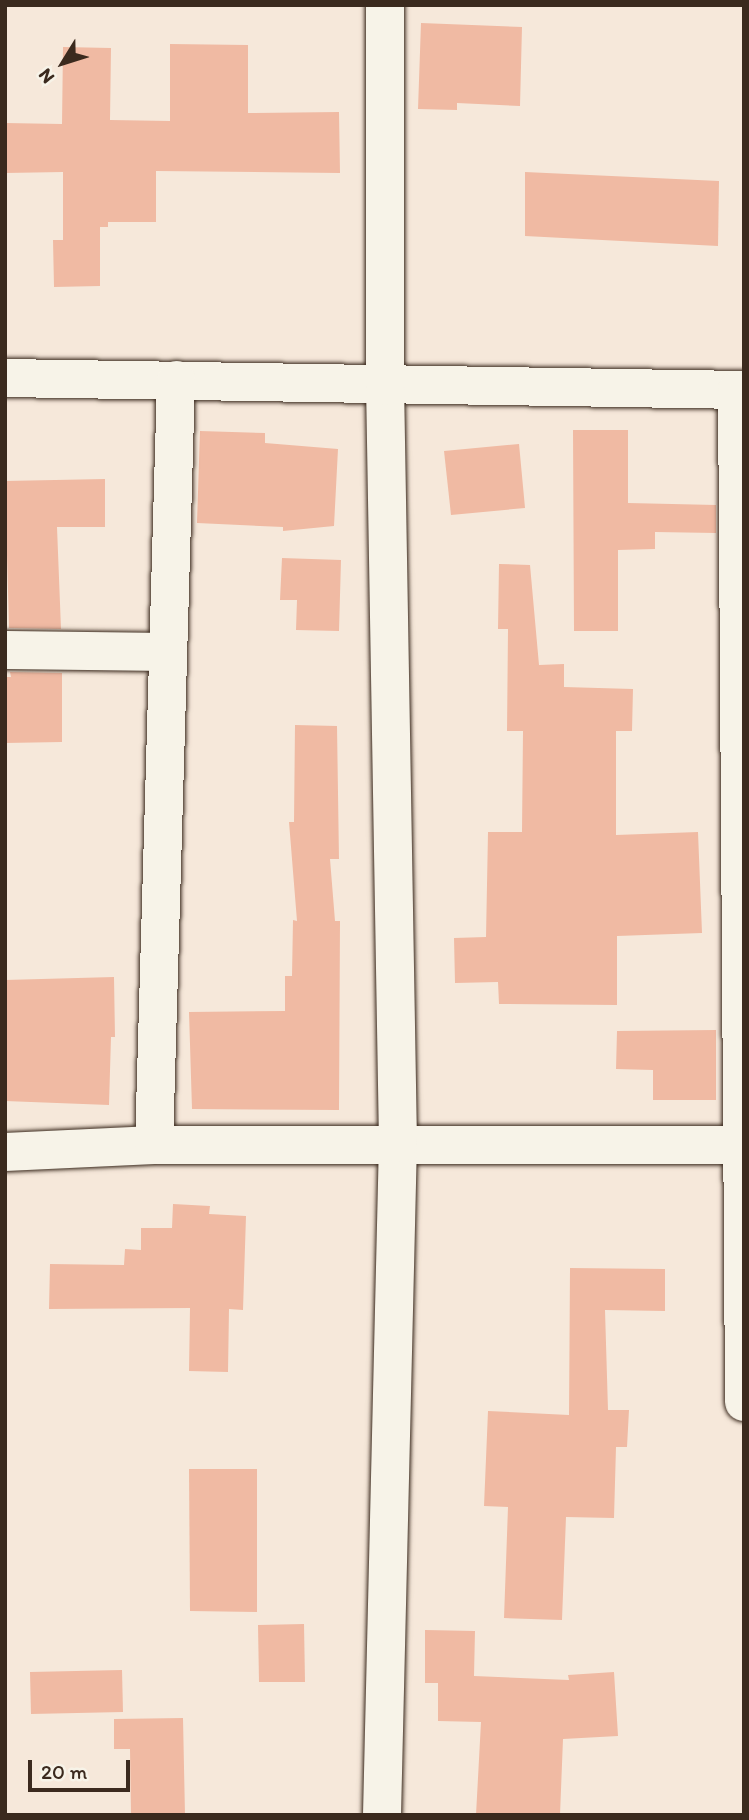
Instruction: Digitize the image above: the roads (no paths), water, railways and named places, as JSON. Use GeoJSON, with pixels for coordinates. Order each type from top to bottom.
{"type":"FeatureCollection","features":[{"type":"Feature","properties":{"kind":"street"},"geometry":{"type":"LineString","coordinates":[[382,1815],[398,1143],[385,386],[385,5]]}},
{"type":"Feature","properties":{"kind":"street"},"geometry":{"type":"LineString","coordinates":[[5,378],[741,390],[744,1402]]}},
{"type":"Feature","properties":{"kind":"street"},"geometry":{"type":"LineString","coordinates":[[154,1145],[176,380]]}},
{"type":"Feature","properties":{"kind":"street"},"geometry":{"type":"LineString","coordinates":[[5,650],[168,652]]}},
{"type":"Feature","properties":{"kind":"street"},"geometry":{"type":"LineString","coordinates":[[5,1152],[154,1145],[742,1145]]}}]}
